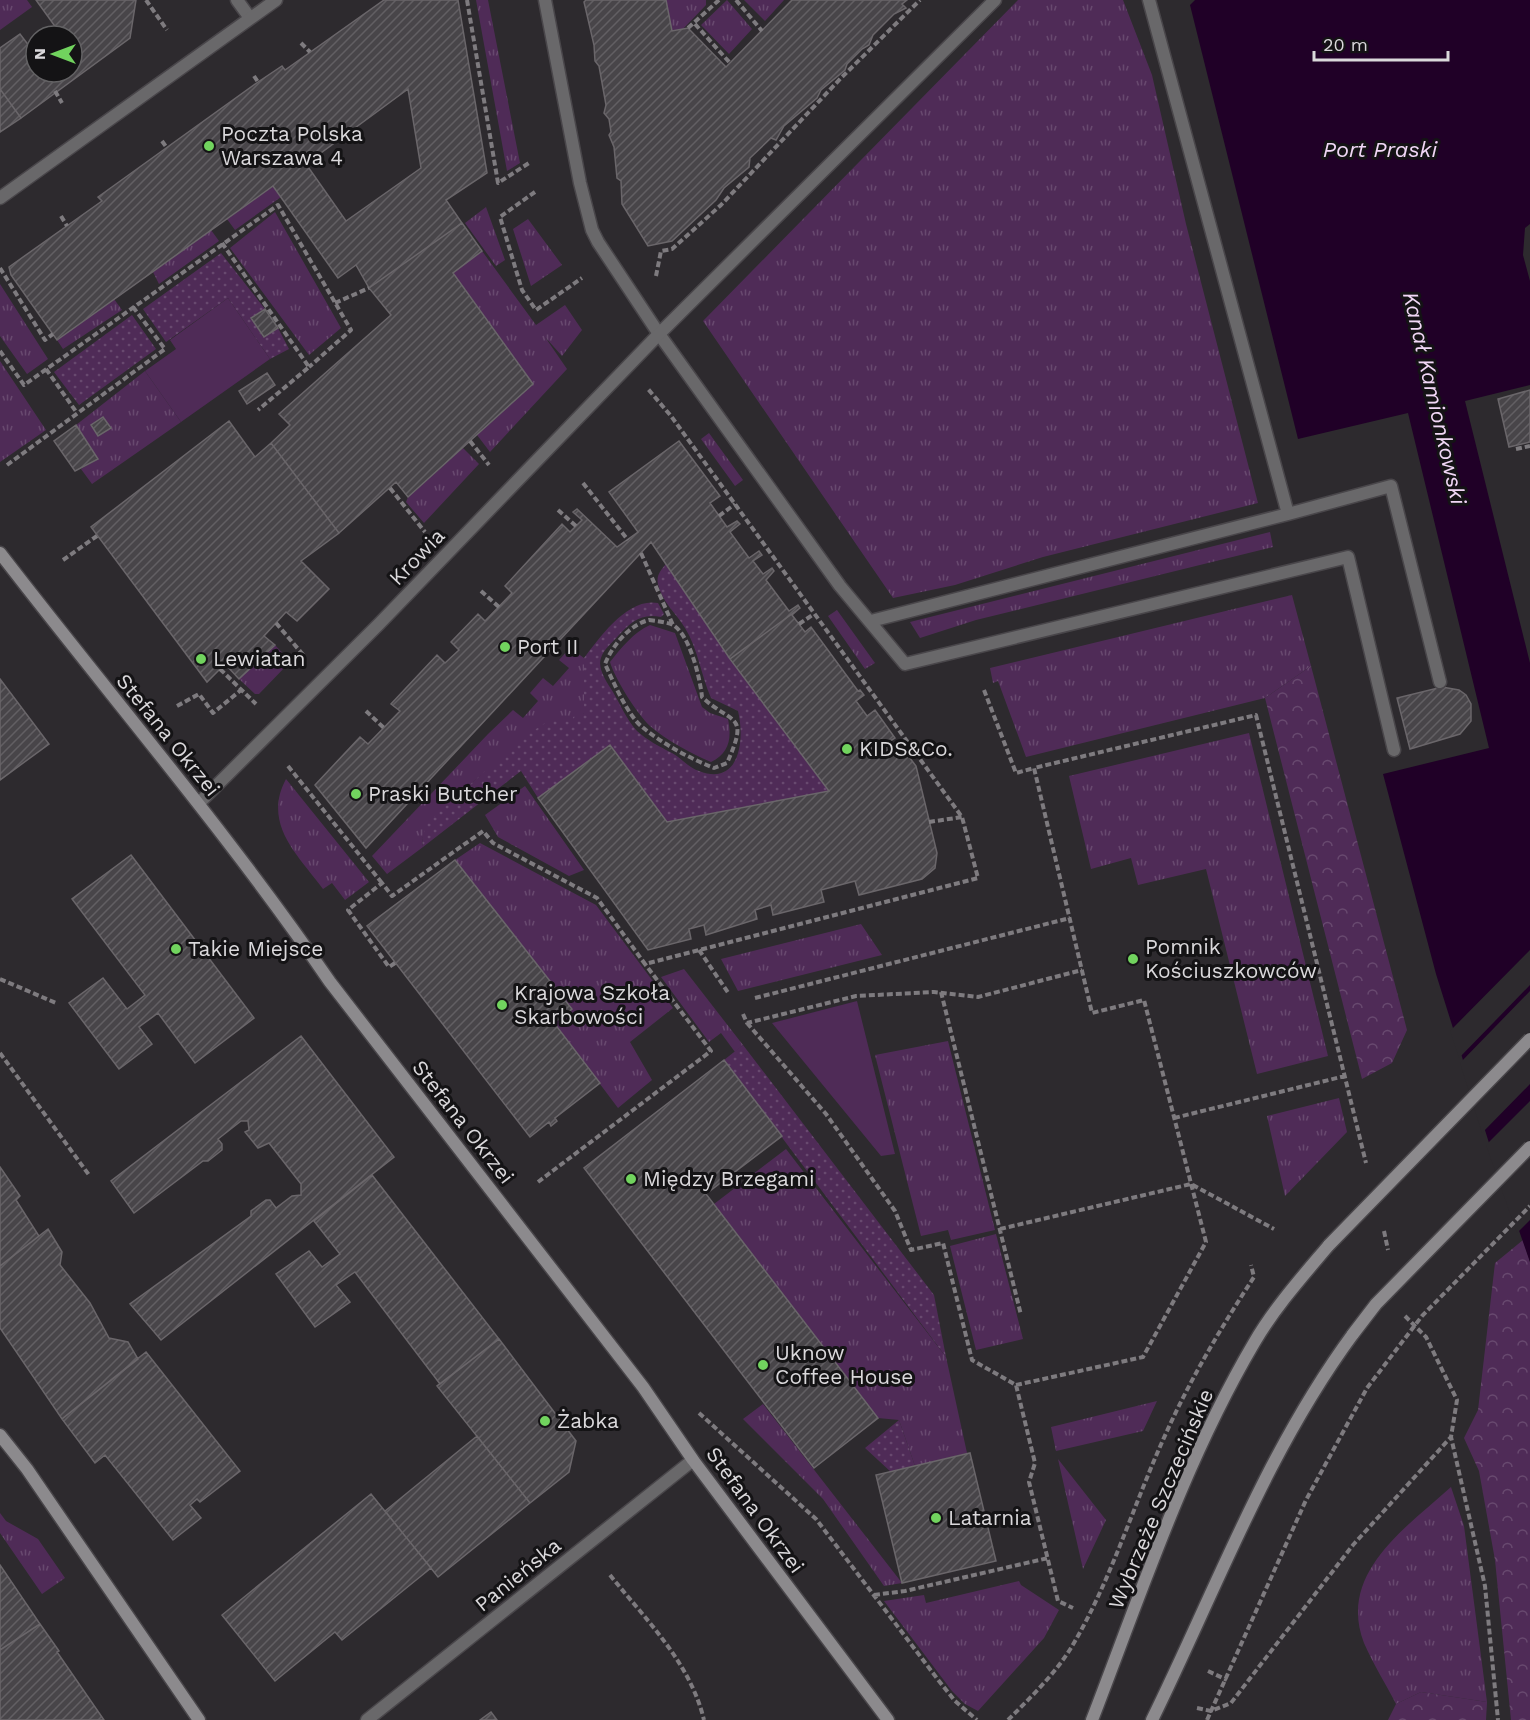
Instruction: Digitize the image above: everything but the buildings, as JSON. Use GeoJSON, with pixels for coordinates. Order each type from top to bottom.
{"type":"FeatureCollection","features":[{"type":"Feature","properties":{"kind":"street"},"geometry":{"type":"LineString","coordinates":[[237,0],[250,18]]}},
{"type":"Feature","properties":{"kind":"street"},"geometry":{"type":"LineString","coordinates":[[0,198],[276,0]]}},
{"type":"Feature","properties":{"kind":"street"},"geometry":{"type":"LineString","coordinates":[[545,0],[580,183],[592,230],[608,260],[840,586],[905,664],[1347,557],[1394,750]]}},
{"type":"Feature","properties":{"kind":"street","name":"Krowia"},"geometry":{"type":"LineString","coordinates":[[199,803],[379,624],[659,334],[995,0]]}},
{"type":"Feature","properties":{"kind":"street"},"geometry":{"type":"LineString","coordinates":[[1149,0],[1288,514]]}},
{"type":"Feature","properties":{"kind":"street"},"geometry":{"type":"LineString","coordinates":[[871,621],[1391,486],[1440,682]]}},
{"type":"Feature","properties":{"kind":"street","name":"Stefana Okrzei"},"geometry":{"type":"LineString","coordinates":[[0,553],[96,678],[199,803],[282,912],[330,982],[643,1387],[693,1460],[888,1720]]}},
{"type":"Feature","properties":{"kind":"street","name":"Wybrzeże Szczecińskie"},"geometry":{"type":"LineString","coordinates":[[1092,1720],[1186,1479],[1254,1342],[1285,1296],[1329,1245],[1530,1039]]}},
{"type":"Feature","properties":{"kind":"street"},"geometry":{"type":"LineString","coordinates":[[1152,1720],[1276,1456],[1323,1375],[1376,1304],[1530,1147]]}},
{"type":"Feature","properties":{"kind":"street"},"geometry":{"type":"LineString","coordinates":[[0,1435],[27,1469],[200,1720]]}},
{"type":"Feature","properties":{"kind":"street","name":"Panieńska"},"geometry":{"type":"LineString","coordinates":[[367,1720],[693,1460]]}},
{"type":"Feature","properties":{"kind":"path"},"geometry":{"type":"LineString","coordinates":[[146,0],[167,30]]}},
{"type":"Feature","properties":{"kind":"path"},"geometry":{"type":"LineString","coordinates":[[466,0],[498,183],[529,164]]}},
{"type":"Feature","properties":{"kind":"path"},"geometry":{"type":"LineString","coordinates":[[711,0],[712,7]]}},
{"type":"Feature","properties":{"kind":"path"},"geometry":{"type":"LineString","coordinates":[[688,28],[719,0]]}},
{"type":"Feature","properties":{"kind":"path"},"geometry":{"type":"LineString","coordinates":[[736,0],[762,31]]}},
{"type":"Feature","properties":{"kind":"path"},"geometry":{"type":"LineString","coordinates":[[656,276],[661,251],[672,249],[720,205],[920,0]]}},
{"type":"Feature","properties":{"kind":"path"},"geometry":{"type":"LineString","coordinates":[[695,24],[730,63]]}},
{"type":"Feature","properties":{"kind":"path"},"geometry":{"type":"LineString","coordinates":[[301,43],[310,52]]}},
{"type":"Feature","properties":{"kind":"path"},"geometry":{"type":"LineString","coordinates":[[254,76],[258,82]]}},
{"type":"Feature","properties":{"kind":"path"},"geometry":{"type":"LineString","coordinates":[[55,91],[62,103]]}},
{"type":"Feature","properties":{"kind":"path"},"geometry":{"type":"LineString","coordinates":[[162,141],[167,148]]}},
{"type":"Feature","properties":{"kind":"path"},"geometry":{"type":"LineString","coordinates":[[535,192],[500,217],[522,290],[536,310],[582,278]]}},
{"type":"Feature","properties":{"kind":"path"},"geometry":{"type":"LineString","coordinates":[[0,351],[24,385],[278,205],[351,330],[258,410]]}},
{"type":"Feature","properties":{"kind":"path"},"geometry":{"type":"LineString","coordinates":[[61,216],[67,226]]}},
{"type":"Feature","properties":{"kind":"path"},"geometry":{"type":"LineString","coordinates":[[222,243],[309,367]]}},
{"type":"Feature","properties":{"kind":"path"},"geometry":{"type":"LineString","coordinates":[[0,268],[45,340],[53,334]]}},
{"type":"Feature","properties":{"kind":"path"},"geometry":{"type":"LineString","coordinates":[[334,303],[369,288]]}},
{"type":"Feature","properties":{"kind":"path"},"geometry":{"type":"LineString","coordinates":[[7,465],[165,349],[134,307]]}},
{"type":"Feature","properties":{"kind":"path"},"geometry":{"type":"LineString","coordinates":[[46,369],[76,413]]}},
{"type":"Feature","properties":{"kind":"path"},"geometry":{"type":"LineString","coordinates":[[645,964],[978,878],[962,817],[735,504],[647,388]]}},
{"type":"Feature","properties":{"kind":"path"},"geometry":{"type":"LineString","coordinates":[[470,441],[489,465]]}},
{"type":"Feature","properties":{"kind":"path"},"geometry":{"type":"LineString","coordinates":[[1516,449],[1530,446]]}},
{"type":"Feature","properties":{"kind":"path"},"geometry":{"type":"LineString","coordinates":[[583,483],[628,540]]}},
{"type":"Feature","properties":{"kind":"path"},"geometry":{"type":"LineString","coordinates":[[390,488],[425,532]]}},
{"type":"Feature","properties":{"kind":"path"},"geometry":{"type":"LineString","coordinates":[[719,516],[735,504]]}},
{"type":"Feature","properties":{"kind":"path"},"geometry":{"type":"LineString","coordinates":[[558,510],[576,526]]}},
{"type":"Feature","properties":{"kind":"path"},"geometry":{"type":"LineString","coordinates":[[63,560],[97,536]]}},
{"type":"Feature","properties":{"kind":"path"},"geometry":{"type":"LineString","coordinates":[[641,553],[673,626],[691,652],[700,680],[702,697],[712,706],[735,718],[738,728],[737,742],[727,762],[714,768],[687,756],[639,725],[605,664],[610,653],[637,623],[649,620],[673,626]]}},
{"type":"Feature","properties":{"kind":"path"},"geometry":{"type":"LineString","coordinates":[[481,591],[499,607]]}},
{"type":"Feature","properties":{"kind":"path"},"geometry":{"type":"LineString","coordinates":[[799,624],[814,614]]}},
{"type":"Feature","properties":{"kind":"path"},"geometry":{"type":"LineString","coordinates":[[276,623],[305,658]]}},
{"type":"Feature","properties":{"kind":"path"},"geometry":{"type":"LineString","coordinates":[[220,669],[258,706]]}},
{"type":"Feature","properties":{"kind":"path"},"geometry":{"type":"LineString","coordinates":[[177,706],[198,694],[213,713],[241,690]]}},
{"type":"Feature","properties":{"kind":"path"},"geometry":{"type":"LineString","coordinates":[[984,690],[1016,773],[1256,715],[1368,1169]]}},
{"type":"Feature","properties":{"kind":"path"},"geometry":{"type":"LineString","coordinates":[[366,711],[384,728]]}},
{"type":"Feature","properties":{"kind":"path"},"geometry":{"type":"LineString","coordinates":[[288,766],[392,896],[483,831],[493,843],[597,898],[711,1051],[538,1182]]}},
{"type":"Feature","properties":{"kind":"path"},"geometry":{"type":"LineString","coordinates":[[743,1014],[747,1023],[826,1114],[895,1211],[911,1250],[943,1243],[972,1360],[1016,1385],[1143,1357],[1206,1242],[1144,1000],[1092,1012],[1034,768]]}},
{"type":"Feature","properties":{"kind":"path"},"geometry":{"type":"LineString","coordinates":[[929,822],[962,817]]}},
{"type":"Feature","properties":{"kind":"path"},"geometry":{"type":"LineString","coordinates":[[382,883],[348,910],[389,967],[395,963]]}},
{"type":"Feature","properties":{"kind":"path"},"geometry":{"type":"LineString","coordinates":[[754,998],[1070,918]]}},
{"type":"Feature","properties":{"kind":"path"},"geometry":{"type":"LineString","coordinates":[[699,950],[729,994]]}},
{"type":"Feature","properties":{"kind":"path"},"geometry":{"type":"LineString","coordinates":[[747,1023],[856,996],[941,992],[978,997],[1082,970]]}},
{"type":"Feature","properties":{"kind":"path"},"geometry":{"type":"LineString","coordinates":[[0,979],[56,1003]]}},
{"type":"Feature","properties":{"kind":"path"},"geometry":{"type":"LineString","coordinates":[[941,992],[1022,1315]]}},
{"type":"Feature","properties":{"kind":"path"},"geometry":{"type":"LineString","coordinates":[[0,1053],[89,1176]]}},
{"type":"Feature","properties":{"kind":"path"},"geometry":{"type":"LineString","coordinates":[[1174,1118],[1345,1076]]}},
{"type":"Feature","properties":{"kind":"path"},"geometry":{"type":"LineString","coordinates":[[1000,1229],[1191,1184],[1274,1229]]}},
{"type":"Feature","properties":{"kind":"path"},"geometry":{"type":"LineString","coordinates":[[1207,1720],[1227,1680],[1306,1500],[1368,1388],[1422,1316],[1530,1206]]}},
{"type":"Feature","properties":{"kind":"path"},"geometry":{"type":"LineString","coordinates":[[1382,1226],[1391,1259]]}},
{"type":"Feature","properties":{"kind":"path"},"geometry":{"type":"LineString","coordinates":[[1008,1720],[1044,1684],[1070,1649],[1088,1614],[1163,1439],[1216,1336],[1254,1277],[1251,1265]]}},
{"type":"Feature","properties":{"kind":"path"},"geometry":{"type":"LineString","coordinates":[[1402,1304],[1405,1316],[1426,1337],[1457,1400],[1451,1437],[1485,1586],[1498,1720]]}},
{"type":"Feature","properties":{"kind":"path"},"geometry":{"type":"LineString","coordinates":[[1016,1385],[1035,1463],[1029,1482],[1058,1601],[1073,1608]]}},
{"type":"Feature","properties":{"kind":"path"},"geometry":{"type":"LineString","coordinates":[[724,1436],[816,1520],[950,1694],[978,1720]]}},
{"type":"Feature","properties":{"kind":"path"},"geometry":{"type":"LineString","coordinates":[[1197,1708],[1212,1711],[1232,1703],[1353,1545],[1451,1437]]}},
{"type":"Feature","properties":{"kind":"path"},"geometry":{"type":"LineString","coordinates":[[873,1595],[905,1591],[1048,1558]]}},
{"type":"Feature","properties":{"kind":"path"},"geometry":{"type":"LineString","coordinates":[[610,1575],[678,1659],[697,1696],[704,1720]]}},
{"type":"Feature","properties":{"kind":"path"},"geometry":{"type":"LineString","coordinates":[[1206,1669],[1227,1680]]}},
{"type":"Feature","properties":{"kind":"green space"},"geometry":{"type":"Polygon","coordinates":[[[0,0],[27,0],[32,7],[0,30],[0,0]]]}},
{"type":"Feature","properties":{"kind":"green space"},"geometry":{"type":"Polygon","coordinates":[[[476,0],[488,0],[520,163],[507,171],[476,0]]]}},
{"type":"Feature","properties":{"kind":"green space"},"geometry":{"type":"Polygon","coordinates":[[[666,0],[706,0],[706,5],[682,30],[672,31],[666,0]]]}},
{"type":"Feature","properties":{"kind":"green space"},"geometry":{"type":"Polygon","coordinates":[[[727,0],[752,29],[729,54],[701,25],[727,0]]]}},
{"type":"Feature","properties":{"kind":"green space"},"geometry":{"type":"Polygon","coordinates":[[[744,0],[784,0],[765,21],[744,0]]]}},
{"type":"Feature","properties":{"kind":"green space"},"geometry":{"type":"Polygon","coordinates":[[[1018,0],[1123,0],[1152,75],[1186,224],[1258,503],[1043,557],[955,585],[893,598],[703,321],[1018,0]]]}},
{"type":"Feature","properties":{"kind":"green space"},"geometry":{"type":"Polygon","coordinates":[[[273,186],[281,197],[235,230],[227,219],[273,186]]]}},
{"type":"Feature","properties":{"kind":"green space"},"geometry":{"type":"Polygon","coordinates":[[[486,207],[505,260],[496,266],[465,223],[486,207]]]}},
{"type":"Feature","properties":{"kind":"green space"},"geometry":{"type":"Polygon","coordinates":[[[275,212],[341,328],[309,355],[230,248],[275,212]]]}},
{"type":"Feature","properties":{"kind":"green space"},"geometry":{"type":"Polygon","coordinates":[[[528,219],[562,265],[531,286],[513,229],[528,219]]]}},
{"type":"Feature","properties":{"kind":"green space"},"geometry":{"type":"Polygon","coordinates":[[[211,230],[219,241],[159,284],[153,272],[211,230]]]}},
{"type":"Feature","properties":{"kind":"green space"},"geometry":{"type":"Polygon","coordinates":[[[482,251],[536,325],[565,305],[582,330],[562,356],[545,337],[567,369],[490,452],[477,435],[533,384],[453,273],[482,251]]]}},
{"type":"Feature","properties":{"kind":"green space"},"geometry":{"type":"Polygon","coordinates":[[[221,253],[265,309],[251,318],[263,337],[278,328],[289,349],[270,359],[228,298],[166,342],[143,309],[221,253]]]}},
{"type":"Feature","properties":{"kind":"green space"},"geometry":{"type":"Polygon","coordinates":[[[0,284],[48,359],[27,374],[0,336],[0,284]]]}},
{"type":"Feature","properties":{"kind":"green space"},"geometry":{"type":"Polygon","coordinates":[[[228,298],[270,359],[181,422],[145,371],[176,349],[170,340],[228,298]]]}},
{"type":"Feature","properties":{"kind":"green space"},"geometry":{"type":"Polygon","coordinates":[[[114,299],[122,310],[63,349],[57,340],[114,299]]]}},
{"type":"Feature","properties":{"kind":"green space"},"geometry":{"type":"Polygon","coordinates":[[[132,315],[156,349],[79,405],[54,372],[132,315]]]}},
{"type":"Feature","properties":{"kind":"green space"},"geometry":{"type":"Polygon","coordinates":[[[0,361],[46,430],[0,462],[0,361]]]}},
{"type":"Feature","properties":{"kind":"green space"},"geometry":{"type":"Polygon","coordinates":[[[145,371],[181,422],[92,484],[81,469],[98,459],[76,425],[145,371]]]}},
{"type":"Feature","properties":{"kind":"green space"},"geometry":{"type":"Polygon","coordinates":[[[709,433],[743,480],[735,486],[701,439],[709,433]]]}},
{"type":"Feature","properties":{"kind":"green space"},"geometry":{"type":"Polygon","coordinates":[[[463,448],[479,464],[424,523],[406,502],[408,497],[463,448]]]}},
{"type":"Feature","properties":{"kind":"green space"},"geometry":{"type":"Polygon","coordinates":[[[1270,532],[1273,547],[976,620],[920,638],[910,622],[1270,532]]]}},
{"type":"Feature","properties":{"kind":"green space"},"geometry":{"type":"Polygon","coordinates":[[[666,564],[829,791],[667,822],[610,745],[538,798],[521,771],[423,847],[422,838],[428,822],[521,739],[545,723],[556,720],[573,722],[573,717],[584,713],[584,658],[616,620],[636,606],[647,603],[658,603],[664,614],[661,617],[642,618],[627,627],[602,655],[601,671],[630,722],[645,737],[699,771],[713,774],[723,772],[731,766],[740,747],[738,711],[711,698],[689,636],[660,590],[659,573],[666,564]]]}},
{"type":"Feature","properties":{"kind":"green space"},"geometry":{"type":"Polygon","coordinates":[[[1292,595],[1311,666],[1265,698],[1026,757],[998,681],[993,683],[990,668],[1292,595]]]}},
{"type":"Feature","properties":{"kind":"green space"},"geometry":{"type":"Polygon","coordinates":[[[837,610],[875,663],[865,669],[828,616],[837,610]]]}},
{"type":"Feature","properties":{"kind":"green space"},"geometry":{"type":"Polygon","coordinates":[[[650,625],[675,633],[702,707],[710,713],[728,719],[730,733],[728,745],[722,754],[711,762],[679,746],[650,726],[621,687],[610,662],[633,636],[650,625]]]}},
{"type":"Feature","properties":{"kind":"green space"},"geometry":{"type":"Polygon","coordinates":[[[275,645],[289,660],[288,664],[259,694],[255,694],[239,679],[275,645]]]}},
{"type":"Feature","properties":{"kind":"green space"},"geometry":{"type":"Polygon","coordinates":[[[570,648],[584,658],[584,713],[573,723],[480,776],[450,802],[422,838],[423,847],[387,874],[372,856],[513,710],[523,718],[538,701],[530,693],[543,678],[553,686],[569,668],[559,660],[570,648]]]}},
{"type":"Feature","properties":{"kind":"green space"},"geometry":{"type":"Polygon","coordinates":[[[1311,666],[1407,1030],[1392,1063],[1362,1079],[1265,698],[1311,666]]]}},
{"type":"Feature","properties":{"kind":"green space"},"geometry":{"type":"Polygon","coordinates":[[[1249,733],[1328,1056],[1257,1074],[1206,869],[1138,885],[1131,858],[1091,869],[1069,776],[1249,733]]]}},
{"type":"Feature","properties":{"kind":"green space"},"geometry":{"type":"Polygon","coordinates":[[[286,779],[369,882],[345,900],[332,883],[323,889],[286,838],[278,810],[280,795],[286,779]]]}},
{"type":"Feature","properties":{"kind":"green space"},"geometry":{"type":"Polygon","coordinates":[[[525,786],[584,870],[569,876],[498,837],[485,815],[525,786]]]}},
{"type":"Feature","properties":{"kind":"green space"},"geometry":{"type":"Polygon","coordinates":[[[480,843],[596,905],[673,1008],[630,1042],[652,1080],[618,1108],[554,1023],[572,1009],[455,860],[480,843]]]}},
{"type":"Feature","properties":{"kind":"green space"},"geometry":{"type":"Polygon","coordinates":[[[861,924],[882,955],[738,991],[721,959],[861,924]]]}},
{"type":"Feature","properties":{"kind":"green space"},"geometry":{"type":"Polygon","coordinates":[[[684,969],[743,1045],[735,1052],[721,1033],[709,1042],[661,977],[684,969]]]}},
{"type":"Feature","properties":{"kind":"green space"},"geometry":{"type":"Polygon","coordinates":[[[857,1001],[895,1154],[881,1156],[772,1023],[857,1001]]]}},
{"type":"Feature","properties":{"kind":"green space"},"geometry":{"type":"Polygon","coordinates":[[[948,1041],[995,1230],[951,1240],[948,1230],[921,1236],[875,1055],[948,1041]]]}},
{"type":"Feature","properties":{"kind":"green space"},"geometry":{"type":"Polygon","coordinates":[[[743,1045],[934,1295],[946,1357],[724,1060],[743,1045]]]}},
{"type":"Feature","properties":{"kind":"green space"},"geometry":{"type":"Polygon","coordinates":[[[1339,1098],[1347,1132],[1285,1196],[1267,1116],[1339,1098]]]}},
{"type":"Feature","properties":{"kind":"green space"},"geometry":{"type":"Polygon","coordinates":[[[786,1149],[946,1357],[967,1453],[915,1466],[899,1420],[878,1418],[714,1204],[786,1149]]]}},
{"type":"Feature","properties":{"kind":"green space"},"geometry":{"type":"Polygon","coordinates":[[[996,1234],[1023,1339],[976,1350],[950,1246],[996,1234]]]}},
{"type":"Feature","properties":{"kind":"green space"},"geometry":{"type":"Polygon","coordinates":[[[1523,1240],[1530,1262],[1530,1720],[1511,1720],[1495,1560],[1479,1471],[1464,1438],[1478,1410],[1495,1263],[1523,1240]]]}},
{"type":"Feature","properties":{"kind":"green space"},"geometry":{"type":"Polygon","coordinates":[[[1157,1401],[1143,1431],[1056,1451],[1051,1427],[1157,1401]]]}},
{"type":"Feature","properties":{"kind":"green space"},"geometry":{"type":"Polygon","coordinates":[[[763,1404],[902,1583],[884,1586],[823,1499],[743,1419],[763,1404]]]}},
{"type":"Feature","properties":{"kind":"green space"},"geometry":{"type":"Polygon","coordinates":[[[899,1420],[915,1466],[891,1472],[865,1448],[899,1420]]]}},
{"type":"Feature","properties":{"kind":"green space"},"geometry":{"type":"Polygon","coordinates":[[[1058,1459],[1106,1520],[1083,1569],[1058,1459]]]}},
{"type":"Feature","properties":{"kind":"green space"},"geometry":{"type":"Polygon","coordinates":[[[1451,1487],[1464,1526],[1487,1702],[1421,1692],[1396,1704],[1364,1643],[1358,1618],[1360,1595],[1368,1573],[1397,1535],[1451,1487]]]}},
{"type":"Feature","properties":{"kind":"green space"},"geometry":{"type":"Polygon","coordinates":[[[0,1513],[6,1521],[38,1539],[65,1578],[42,1594],[0,1533],[0,1513]]]}},
{"type":"Feature","properties":{"kind":"green space"},"geometry":{"type":"Polygon","coordinates":[[[1019,1581],[1021,1585],[1059,1610],[1044,1638],[978,1711],[965,1704],[952,1691],[884,1601],[924,1595],[926,1603],[1019,1581]]]}},
{"type":"Feature","properties":{"kind":"green space"},"geometry":{"type":"Polygon","coordinates":[[[1421,1692],[1487,1702],[1486,1720],[1388,1720],[1396,1704],[1421,1692]]]}},
{"type":"Feature","properties":{"kind":"water","name":"Port Praski"},"geometry":{"type":"Polygon","coordinates":[[[1195,0],[1530,0],[1530,224],[1525,228],[1523,255],[1530,281],[1530,385],[1465,401],[1530,663],[1530,1262],[1495,1162],[1436,974],[1383,774],[1489,748],[1408,413],[1298,439],[1190,5],[1195,0]]]}},
{"type":"Feature","properties":{"kind":"pier"},"geometry":{"type":"Polygon","coordinates":[[[1530,950],[1530,985],[1459,1058],[1450,1031],[1530,950]]]}},
{"type":"Feature","properties":{"kind":"pier"},"geometry":{"type":"Polygon","coordinates":[[[1530,991],[1530,1084],[1482,1133],[1460,1063],[1530,991]]]}},
{"type":"Feature","properties":{"kind":"pier"},"geometry":{"type":"Polygon","coordinates":[[[1530,1101],[1530,1220],[1517,1233],[1486,1145],[1530,1101]]]}},
{"type":"Feature","properties":{"kind":"place","name":"Poczta Polska Warszawa 4"},"geometry":{"type":"Point","coordinates":[209,146]}},
{"type":"Feature","properties":{"kind":"place","name":"Port II"},"geometry":{"type":"Point","coordinates":[505,647]}},
{"type":"Feature","properties":{"kind":"place","name":"Lewiatan"},"geometry":{"type":"Point","coordinates":[201,659]}},
{"type":"Feature","properties":{"kind":"place","name":"KIDS&Co."},"geometry":{"type":"Point","coordinates":[847,749]}},
{"type":"Feature","properties":{"kind":"place","name":"Praski Butcher"},"geometry":{"type":"Point","coordinates":[356,794]}},
{"type":"Feature","properties":{"kind":"place","name":"Takie Miejsce"},"geometry":{"type":"Point","coordinates":[176,949]}},
{"type":"Feature","properties":{"kind":"place","name":"Pomnik Kościuszkowców"},"geometry":{"type":"Point","coordinates":[1133,959]}},
{"type":"Feature","properties":{"kind":"place","name":"Krajowa Szkoła Skarbowości"},"geometry":{"type":"Point","coordinates":[502,1005]}},
{"type":"Feature","properties":{"kind":"place","name":"Między Brzegami"},"geometry":{"type":"Point","coordinates":[631,1179]}},
{"type":"Feature","properties":{"kind":"place","name":"Uknow Coffee House"},"geometry":{"type":"Point","coordinates":[763,1365]}},
{"type":"Feature","properties":{"kind":"place","name":"Żabka"},"geometry":{"type":"Point","coordinates":[545,1421]}},
{"type":"Feature","properties":{"kind":"place","name":"Latarnia"},"geometry":{"type":"Point","coordinates":[936,1518]}},
{"type":"Feature","properties":{"kind":"water label","name":"Kanał Kamionkowski"},"geometry":{"type":"Point","coordinates":[1435,398]}}]}
